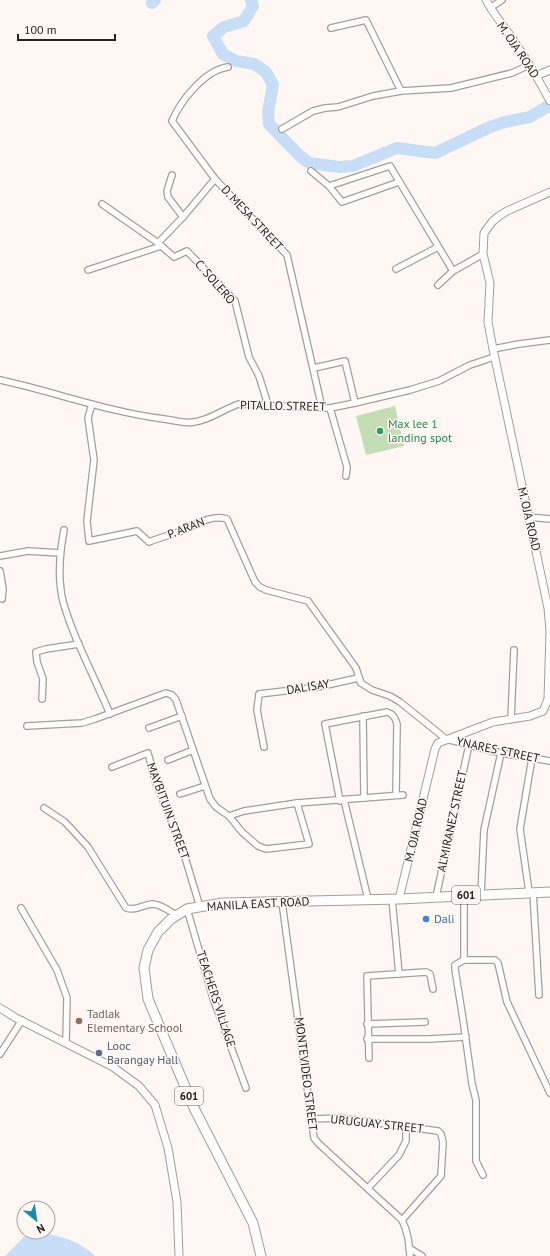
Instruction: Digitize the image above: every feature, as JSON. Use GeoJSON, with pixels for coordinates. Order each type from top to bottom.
{"type":"FeatureCollection","features":[{"type":"Feature","properties":{"kind":"main road","name":"MANILA EAST ROAD"},"geometry":{"type":"LineString","coordinates":[[261,1256],[253,1223],[194,1110],[148,999],[144,968],[148,950],[158,932],[176,915],[188,909],[223,903],[396,899],[550,892]]}},
{"type":"Feature","properties":{"kind":"street","name":"M. OJA ROAD"},"geometry":{"type":"LineString","coordinates":[[486,0],[550,100]]}},
{"type":"Feature","properties":{"kind":"street"},"geometry":{"type":"LineString","coordinates":[[490,8],[502,0]]}},
{"type":"Feature","properties":{"kind":"street"},"geometry":{"type":"LineString","coordinates":[[331,28],[366,20],[401,91]]}},
{"type":"Feature","properties":{"kind":"street"},"geometry":{"type":"LineString","coordinates":[[282,129],[313,111],[338,107],[373,96],[401,91],[451,88],[512,73],[529,65]]}},
{"type":"Feature","properties":{"kind":"street","name":"D. MESA STREET"},"geometry":{"type":"LineString","coordinates":[[228,67],[220,68],[198,84],[175,113],[172,121],[215,179],[288,255],[322,408]]}},
{"type":"Feature","properties":{"kind":"street"},"geometry":{"type":"LineString","coordinates":[[536,76],[550,70]]}},
{"type":"Feature","properties":{"kind":"street"},"geometry":{"type":"LineString","coordinates":[[329,186],[390,166],[398,182],[453,272]]}},
{"type":"Feature","properties":{"kind":"street"},"geometry":{"type":"LineString","coordinates":[[311,170],[329,186],[342,202],[398,182]]}},
{"type":"Feature","properties":{"kind":"street"},"geometry":{"type":"LineString","coordinates":[[172,175],[167,191],[168,198],[182,217]]}},
{"type":"Feature","properties":{"kind":"street"},"geometry":{"type":"LineString","coordinates":[[88,270],[160,244],[215,179]]}},
{"type":"Feature","properties":{"kind":"street","name":"M. OJA ROAD"},"geometry":{"type":"LineString","coordinates":[[396,899],[435,749],[438,743],[493,722],[530,716],[543,711],[548,699],[550,627],[548,608],[494,357],[488,322],[490,283],[484,254],[484,233],[492,222],[507,211],[550,192]]}},
{"type":"Feature","properties":{"kind":"street"},"geometry":{"type":"LineString","coordinates":[[102,204],[160,244]]}},
{"type":"Feature","properties":{"kind":"street","name":"C. SOLERO"},"geometry":{"type":"LineString","coordinates":[[160,244],[174,257],[187,251],[235,302],[249,357],[259,376],[268,404]]}},
{"type":"Feature","properties":{"kind":"street"},"geometry":{"type":"LineString","coordinates":[[396,269],[438,247]]}},
{"type":"Feature","properties":{"kind":"street"},"geometry":{"type":"LineString","coordinates":[[438,285],[453,272],[484,254]]}},
{"type":"Feature","properties":{"kind":"street"},"geometry":{"type":"LineString","coordinates":[[493,349],[550,340]]}},
{"type":"Feature","properties":{"kind":"street","name":"PITALLO STREET"},"geometry":{"type":"LineString","coordinates":[[0,380],[30,386],[92,404],[141,416],[192,423],[207,420],[226,408],[239,404],[268,404],[330,408],[355,403],[417,388],[494,357]]}},
{"type":"Feature","properties":{"kind":"street"},"geometry":{"type":"LineString","coordinates":[[314,368],[345,361],[355,403]]}},
{"type":"Feature","properties":{"kind":"street","name":"P. ARAN"},"geometry":{"type":"LineString","coordinates":[[92,404],[88,418],[94,460],[87,521],[88,541],[137,531],[149,542],[181,531],[205,520],[227,519],[255,582],[260,588],[308,601],[356,668],[359,681]]}},
{"type":"Feature","properties":{"kind":"street"},"geometry":{"type":"LineString","coordinates":[[330,408],[348,467],[346,476]]}},
{"type":"Feature","properties":{"kind":"street"},"geometry":{"type":"LineString","coordinates":[[528,517],[550,519]]}},
{"type":"Feature","properties":{"kind":"street"},"geometry":{"type":"LineString","coordinates":[[64,530],[60,553],[59,578],[61,593],[69,621],[110,714]]}},
{"type":"Feature","properties":{"kind":"street"},"geometry":{"type":"LineString","coordinates":[[0,556],[28,551],[60,553]]}},
{"type":"Feature","properties":{"kind":"street"},"geometry":{"type":"LineString","coordinates":[[0,571],[3,589],[2,599]]}},
{"type":"Feature","properties":{"kind":"street"},"geometry":{"type":"LineString","coordinates":[[42,699],[43,679],[37,662],[36,652],[79,644]]}},
{"type":"Feature","properties":{"kind":"street"},"geometry":{"type":"LineString","coordinates":[[511,719],[514,650]]}},
{"type":"Feature","properties":{"kind":"street"},"geometry":{"type":"LineString","coordinates":[[359,681],[372,690],[385,694],[400,702],[446,739]]}},
{"type":"Feature","properties":{"kind":"street","name":"DALISAY"},"geometry":{"type":"LineString","coordinates":[[264,747],[257,710],[259,694],[359,681]]}},
{"type":"Feature","properties":{"kind":"street"},"geometry":{"type":"LineString","coordinates":[[27,726],[82,723],[166,694],[172,695],[176,700],[182,716],[210,799],[216,807],[229,816],[242,832],[258,846],[266,849],[309,844],[297,804]]}},
{"type":"Feature","properties":{"kind":"street"},"geometry":{"type":"LineString","coordinates":[[368,899],[342,801],[325,724],[387,712],[396,718],[396,795]]}},
{"type":"Feature","properties":{"kind":"street"},"geometry":{"type":"LineString","coordinates":[[149,728],[182,716]]}},
{"type":"Feature","properties":{"kind":"street"},"geometry":{"type":"LineString","coordinates":[[364,716],[364,798]]}},
{"type":"Feature","properties":{"kind":"street","name":"YNARES STREET"},"geometry":{"type":"LineString","coordinates":[[446,739],[501,753],[550,761]]}},
{"type":"Feature","properties":{"kind":"street","name":"ALMIRANEZ STREET"},"geometry":{"type":"LineString","coordinates":[[436,897],[469,745]]}},
{"type":"Feature","properties":{"kind":"street"},"geometry":{"type":"LineString","coordinates":[[168,760],[193,750]]}},
{"type":"Feature","properties":{"kind":"street","name":"MAYBITUIN STREET"},"geometry":{"type":"LineString","coordinates":[[112,767],[148,753],[156,783],[185,856],[200,907]]}},
{"type":"Feature","properties":{"kind":"street"},"geometry":{"type":"LineString","coordinates":[[482,894],[484,830],[501,753]]}},
{"type":"Feature","properties":{"kind":"street"},"geometry":{"type":"LineString","coordinates":[[532,758],[520,829],[531,892],[539,995]]}},
{"type":"Feature","properties":{"kind":"street"},"geometry":{"type":"LineString","coordinates":[[180,794],[205,786]]}},
{"type":"Feature","properties":{"kind":"street"},"geometry":{"type":"LineString","coordinates":[[229,816],[244,810],[403,795]]}},
{"type":"Feature","properties":{"kind":"street"},"geometry":{"type":"LineString","coordinates":[[44,808],[65,822],[88,847],[126,908],[133,910],[153,904],[166,908],[176,915]]}},
{"type":"Feature","properties":{"kind":"street"},"geometry":{"type":"LineString","coordinates":[[464,895],[464,960]]}},
{"type":"Feature","properties":{"kind":"street"},"geometry":{"type":"LineString","coordinates":[[396,899],[399,974]]}},
{"type":"Feature","properties":{"kind":"street","name":"MONTEVIDEO STREET"},"geometry":{"type":"LineString","coordinates":[[282,902],[314,1138],[402,1220],[406,1227],[410,1256]]}},
{"type":"Feature","properties":{"kind":"street"},"geometry":{"type":"LineString","coordinates":[[21,908],[57,970],[67,998],[66,1042]]}},
{"type":"Feature","properties":{"kind":"street","name":"TEACHERS VILLAGE"},"geometry":{"type":"LineString","coordinates":[[188,909],[213,998],[246,1088]]}},
{"type":"Feature","properties":{"kind":"street"},"geometry":{"type":"LineString","coordinates":[[482,1175],[476,1161],[476,1100],[472,1084],[455,965],[464,960],[495,960],[498,963],[507,1002],[550,1093]]}},
{"type":"Feature","properties":{"kind":"street"},"geometry":{"type":"LineString","coordinates":[[369,1058],[367,976],[371,974],[426,972],[430,974],[433,988]]}},
{"type":"Feature","properties":{"kind":"street"},"geometry":{"type":"LineString","coordinates":[[0,1008],[113,1067],[139,1086],[155,1104],[168,1148],[176,1202],[179,1256]]}},
{"type":"Feature","properties":{"kind":"street"},"geometry":{"type":"LineString","coordinates":[[0,1054],[22,1020]]}},
{"type":"Feature","properties":{"kind":"street"},"geometry":{"type":"LineString","coordinates":[[367,1024],[425,1022]]}},
{"type":"Feature","properties":{"kind":"street"},"geometry":{"type":"LineString","coordinates":[[368,1039],[429,1039],[466,1037]]}},
{"type":"Feature","properties":{"kind":"street","name":"URUGUAY STREET"},"geometry":{"type":"LineString","coordinates":[[312,1119],[340,1118],[438,1131],[441,1134],[443,1142],[441,1176],[402,1220]]}},
{"type":"Feature","properties":{"kind":"street"},"geometry":{"type":"LineString","coordinates":[[368,1188],[399,1154],[406,1141],[406,1127]]}},
{"type":"Feature","properties":{"kind":"street"},"geometry":{"type":"LineString","coordinates":[[409,1248],[422,1256]]}},
{"type":"Feature","properties":{"kind":"green space","name":"Max lee 1 landing spot"},"geometry":{"type":"Polygon","coordinates":[[[395,406],[404,446],[366,455],[356,416],[395,406]]]}},
{"type":"Feature","properties":{"kind":"water"},"geometry":{"type":"Polygon","coordinates":[[[56,1236],[66,1238],[82,1246],[95,1256],[5,1256],[21,1240],[56,1240],[56,1236]]]}},
{"type":"Feature","properties":{"kind":"waterway"},"geometry":{"type":"LineString","coordinates":[[152,3],[155,0]]}},
{"type":"Feature","properties":{"kind":"waterway"},"geometry":{"type":"LineString","coordinates":[[251,0],[253,6],[244,21],[224,27],[213,36],[223,54],[236,61],[254,64],[266,72],[273,85],[268,112],[269,124],[299,155],[309,163],[339,167],[353,166],[397,148],[435,153],[490,127],[505,122],[530,117],[550,105]]}},
{"type":"Feature","properties":{"kind":"place","name":"Max lee 1 landing spot"},"geometry":{"type":"Point","coordinates":[380,431]}},
{"type":"Feature","properties":{"kind":"place","name":"Dali"},"geometry":{"type":"Point","coordinates":[426,919]}},
{"type":"Feature","properties":{"kind":"place","name":"Tadlak Elementary School"},"geometry":{"type":"Point","coordinates":[79,1021]}},
{"type":"Feature","properties":{"kind":"place","name":"Looc Barangay Hall"},"geometry":{"type":"Point","coordinates":[99,1053]}}]}
